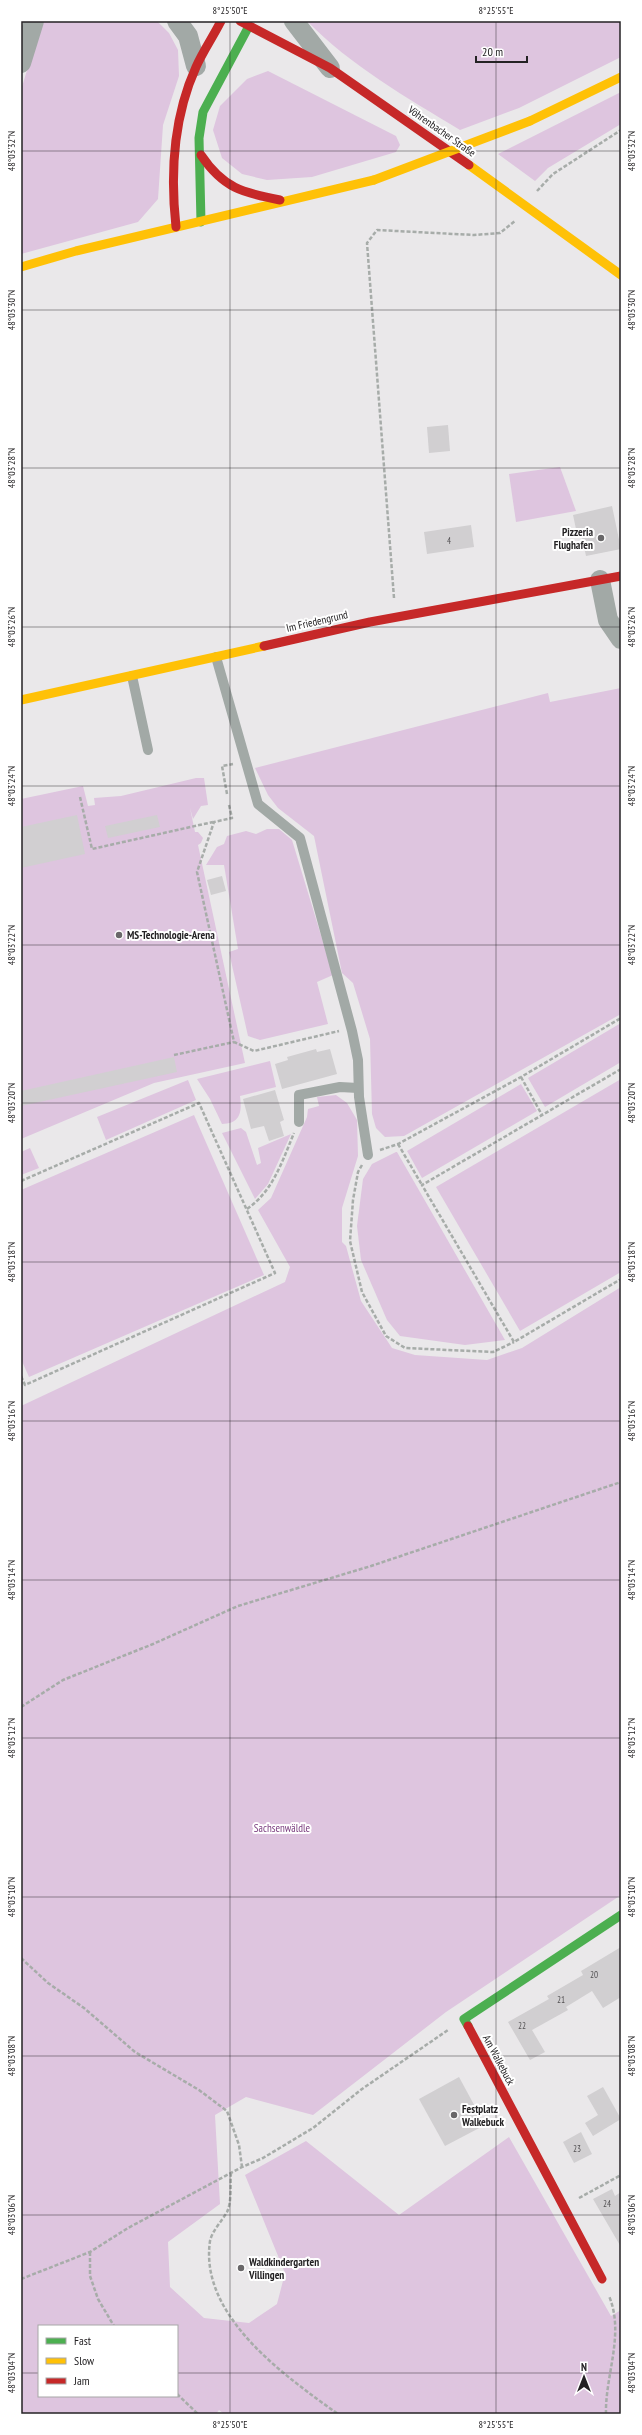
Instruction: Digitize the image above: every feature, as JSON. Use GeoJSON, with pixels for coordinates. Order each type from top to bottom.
{"type":"FeatureCollection","features":[{"type":"Feature","properties":{"kind":"street"},"geometry":{"type":"LineString","coordinates":[[21,63],[34,21]]}},
{"type":"Feature","properties":{"kind":"street"},"geometry":{"type":"LineString","coordinates":[[178,21],[188,36],[196,66]]}},
{"type":"Feature","properties":{"kind":"street"},"geometry":{"type":"LineString","coordinates":[[176,227],[172,192],[173,153],[178,119],[196,66],[221,21]]}},
{"type":"Feature","properties":{"kind":"street"},"geometry":{"type":"LineString","coordinates":[[294,21],[330,68]]}},
{"type":"Feature","properties":{"kind":"street"},"geometry":{"type":"LineString","coordinates":[[201,222],[201,155],[199,138],[203,112],[247,23]]}},
{"type":"Feature","properties":{"kind":"street","name":"Vöhrenbacher Straße"},"geometry":{"type":"LineString","coordinates":[[247,23],[330,68],[527,206],[621,275]]}},
{"type":"Feature","properties":{"kind":"street"},"geometry":{"type":"LineString","coordinates":[[21,267],[76,251],[374,180],[530,121],[621,77]]}},
{"type":"Feature","properties":{"kind":"street"},"geometry":{"type":"LineString","coordinates":[[201,155],[212,173],[225,184],[243,192],[285,201]]}},
{"type":"Feature","properties":{"kind":"street","name":"Im Friedengrund"},"geometry":{"type":"LineString","coordinates":[[21,700],[396,616],[621,576]]}},
{"type":"Feature","properties":{"kind":"street"},"geometry":{"type":"LineString","coordinates":[[600,580],[608,620],[621,640]]}},
{"type":"Feature","properties":{"kind":"street"},"geometry":{"type":"LineString","coordinates":[[464,2019],[621,1915]]}},
{"type":"Feature","properties":{"kind":"street","name":"Am Walkebuck"},"geometry":{"type":"LineString","coordinates":[[464,2019],[602,2279]]}},
{"type":"Feature","properties":{"kind":"lane"},"geometry":{"type":"LineString","coordinates":[[216,657],[258,804],[300,838],[352,1027],[358,1060],[358,1088],[368,1155]]}},
{"type":"Feature","properties":{"kind":"lane"},"geometry":{"type":"LineString","coordinates":[[132,676],[148,750]]}},
{"type":"Feature","properties":{"kind":"lane"},"geometry":{"type":"LineString","coordinates":[[299,1122],[299,1095],[340,1087],[358,1088]]}},
{"type":"Feature","properties":{"kind":"path"},"geometry":{"type":"LineString","coordinates":[[396,616],[367,243],[377,230],[474,235],[500,233],[514,221],[527,206],[540,187],[553,174],[621,130]]}},
{"type":"Feature","properties":{"kind":"path"},"geometry":{"type":"LineString","coordinates":[[227,794],[222,766],[246,760]]}},
{"type":"Feature","properties":{"kind":"path"},"geometry":{"type":"LineString","coordinates":[[80,797],[92,849],[232,818],[229,805]]}},
{"type":"Feature","properties":{"kind":"path"},"geometry":{"type":"LineString","coordinates":[[214,822],[197,872],[234,1042]]}},
{"type":"Feature","properties":{"kind":"path"},"geometry":{"type":"LineString","coordinates":[[621,1018],[521,1077],[398,1144],[368,1155],[358,1172],[353,1200],[350,1241],[362,1292],[386,1336],[405,1348],[493,1352],[514,1342],[621,1279]]}},
{"type":"Feature","properties":{"kind":"path"},"geometry":{"type":"LineString","coordinates":[[174,1055],[234,1042],[254,1051],[352,1027]]}},
{"type":"Feature","properties":{"kind":"path"},"geometry":{"type":"LineString","coordinates":[[422,1185],[621,1068]]}},
{"type":"Feature","properties":{"kind":"path"},"geometry":{"type":"LineString","coordinates":[[521,1077],[542,1115]]}},
{"type":"Feature","properties":{"kind":"path"},"geometry":{"type":"LineString","coordinates":[[21,1181],[199,1103],[275,1273],[21,1387]]}},
{"type":"Feature","properties":{"kind":"path"},"geometry":{"type":"LineString","coordinates":[[247,1209],[260,1200],[275,1178],[299,1122]]}},
{"type":"Feature","properties":{"kind":"path"},"geometry":{"type":"LineString","coordinates":[[398,1144],[514,1342]]}},
{"type":"Feature","properties":{"kind":"path"},"geometry":{"type":"LineString","coordinates":[[21,1376],[25,1385]]}},
{"type":"Feature","properties":{"kind":"path"},"geometry":{"type":"LineString","coordinates":[[21,1708],[63,1680],[153,1644],[238,1606],[371,1566],[621,1482]]}},
{"type":"Feature","properties":{"kind":"path"},"geometry":{"type":"LineString","coordinates":[[21,1958],[48,1983],[84,2008],[135,2052],[199,2090],[227,2111],[239,2145],[242,2167]]}},
{"type":"Feature","properties":{"kind":"path"},"geometry":{"type":"LineString","coordinates":[[21,2279],[90,2252],[128,2228],[231,2172],[263,2158],[313,2128],[362,2089],[464,2019]]}},
{"type":"Feature","properties":{"kind":"path"},"geometry":{"type":"LineString","coordinates":[[231,2172],[228,2210],[210,2240],[210,2269],[222,2307],[256,2348],[310,2394],[338,2414]]}},
{"type":"Feature","properties":{"kind":"path"},"geometry":{"type":"LineString","coordinates":[[564,2206],[621,2175]]}},
{"type":"Feature","properties":{"kind":"path"},"geometry":{"type":"LineString","coordinates":[[90,2252],[90,2276],[98,2299],[113,2325]]}},
{"type":"Feature","properties":{"kind":"path"},"geometry":{"type":"LineString","coordinates":[[602,2279],[614,2308],[616,2326],[606,2414]]}},
{"type":"Feature","properties":{"kind":"path"},"geometry":{"type":"LineString","coordinates":[[178,2395],[198,2414]]}},
{"type":"Feature","properties":{"kind":"green space"},"geometry":{"type":"Polygon","coordinates":[[[42,21],[157,21],[169,33],[178,50],[179,76],[163,125],[158,199],[138,222],[21,254],[21,90],[42,21]]]}},
{"type":"Feature","properties":{"kind":"green space"},"geometry":{"type":"Polygon","coordinates":[[[307,21],[621,21],[621,57],[519,108],[460,130],[399,93],[361,67],[307,21]]]}},
{"type":"Feature","properties":{"kind":"green space"},"geometry":{"type":"Polygon","coordinates":[[[268,71],[396,136],[400,145],[396,152],[312,177],[267,180],[242,174],[222,158],[213,130],[220,106],[247,79],[268,71]]]}},
{"type":"Feature","properties":{"kind":"green space"},"geometry":{"type":"Polygon","coordinates":[[[621,92],[621,124],[548,168],[535,181],[498,154],[621,92]]]}},
{"type":"Feature","properties":{"kind":"green space"},"geometry":{"type":"Polygon","coordinates":[[[560,467],[576,511],[516,522],[509,474],[560,467]]]}},
{"type":"Feature","properties":{"kind":"green space"},"geometry":{"type":"Polygon","coordinates":[[[621,688],[621,1014],[404,1136],[385,1137],[376,1128],[372,1114],[370,1039],[353,983],[342,973],[314,836],[278,808],[268,795],[255,768],[548,693],[550,702],[621,688]]]}},
{"type":"Feature","properties":{"kind":"green space","name":"MS-Technologie-Arena"},"geometry":{"type":"Polygon","coordinates":[[[196,778],[204,778],[208,805],[201,806],[193,819],[190,808],[195,832],[198,832],[203,838],[201,843],[198,845],[245,1063],[154,1083],[21,1139],[21,799],[83,786],[88,806],[95,805],[94,798],[121,796],[196,778]]]}},
{"type":"Feature","properties":{"kind":"green space"},"geometry":{"type":"Polygon","coordinates":[[[267,829],[279,829],[292,840],[333,975],[317,982],[328,1024],[260,1040],[248,1036],[229,952],[238,949],[224,865],[206,865],[217,847],[224,844],[227,836],[246,831],[256,834],[267,829]]]}},
{"type":"Feature","properties":{"kind":"green space"},"geometry":{"type":"Polygon","coordinates":[[[621,1023],[621,1062],[545,1107],[528,1078],[621,1023]]]}},
{"type":"Feature","properties":{"kind":"green space"},"geometry":{"type":"Polygon","coordinates":[[[270,1061],[276,1087],[240,1096],[241,1107],[239,1116],[233,1122],[222,1124],[210,1099],[197,1079],[270,1061]]]}},
{"type":"Feature","properties":{"kind":"green space"},"geometry":{"type":"Polygon","coordinates":[[[621,1079],[621,1272],[520,1331],[436,1187],[621,1079]]]}},
{"type":"Feature","properties":{"kind":"green space"},"geometry":{"type":"Polygon","coordinates":[[[188,1080],[196,1100],[106,1140],[97,1117],[188,1080]]]}},
{"type":"Feature","properties":{"kind":"green space"},"geometry":{"type":"Polygon","coordinates":[[[521,1084],[537,1111],[422,1178],[407,1151],[521,1084]]]}},
{"type":"Feature","properties":{"kind":"green space","name":"Sachsenwäldle"},"geometry":{"type":"Polygon","coordinates":[[[336,1095],[347,1103],[357,1120],[358,1156],[342,1208],[342,1242],[346,1246],[361,1301],[392,1348],[415,1355],[487,1360],[522,1348],[621,1287],[621,1895],[446,2012],[313,2115],[246,2097],[215,2115],[220,2204],[168,2242],[170,2287],[204,2318],[249,2323],[277,2304],[285,2273],[245,2175],[306,2141],[399,2215],[509,2137],[611,2316],[621,2310],[621,2414],[224,2414],[219,2410],[216,2414],[21,2414],[21,1406],[285,1282],[290,1267],[258,1210],[271,1198],[307,1117],[308,1109],[319,1106],[317,1097],[336,1095]]]}},
{"type":"Feature","properties":{"kind":"green space"},"geometry":{"type":"Polygon","coordinates":[[[194,1115],[264,1275],[29,1377],[21,1359],[21,1190],[194,1115]]]}},
{"type":"Feature","properties":{"kind":"green space"},"geometry":{"type":"Polygon","coordinates":[[[241,1128],[246,1132],[257,1165],[261,1163],[258,1148],[291,1134],[268,1184],[255,1199],[222,1133],[241,1128]]]}},
{"type":"Feature","properties":{"kind":"green space"},"geometry":{"type":"Polygon","coordinates":[[[30,1148],[39,1168],[21,1175],[21,1152],[30,1148]]]}},
{"type":"Feature","properties":{"kind":"green space"},"geometry":{"type":"Polygon","coordinates":[[[396,1152],[505,1340],[465,1345],[400,1336],[387,1320],[361,1260],[357,1226],[363,1179],[372,1164],[396,1152]]]}},
{"type":"Feature","properties":{"kind":"building"},"geometry":{"type":"Polygon","coordinates":[[[448,425],[450,451],[429,453],[427,427],[448,425]]]}},
{"type":"Feature","properties":{"kind":"building","name":"Pizzeria Flughafen"},"geometry":{"type":"Polygon","coordinates":[[[612,506],[621,549],[586,556],[580,528],[576,529],[573,515],[612,506]]]}},
{"type":"Feature","properties":{"kind":"building"},"geometry":{"type":"Polygon","coordinates":[[[471,525],[474,547],[427,554],[424,532],[471,525]]]}},
{"type":"Feature","properties":{"kind":"building"},"geometry":{"type":"Polygon","coordinates":[[[77,815],[85,854],[21,868],[21,827],[77,815]]]}},
{"type":"Feature","properties":{"kind":"building"},"geometry":{"type":"Polygon","coordinates":[[[157,815],[160,827],[108,838],[105,826],[157,815]]]}},
{"type":"Feature","properties":{"kind":"building"},"geometry":{"type":"Polygon","coordinates":[[[222,876],[226,891],[211,895],[207,880],[222,876]]]}},
{"type":"Feature","properties":{"kind":"building"},"geometry":{"type":"Polygon","coordinates":[[[316,1049],[317,1052],[330,1049],[337,1074],[282,1089],[275,1064],[288,1060],[287,1057],[316,1049]]]}},
{"type":"Feature","properties":{"kind":"building"},"geometry":{"type":"Polygon","coordinates":[[[174,1057],[177,1072],[21,1106],[21,1091],[174,1057]]]}},
{"type":"Feature","properties":{"kind":"building"},"geometry":{"type":"Polygon","coordinates":[[[275,1090],[284,1120],[280,1122],[284,1136],[269,1141],[264,1126],[251,1129],[243,1099],[275,1090]]]}},
{"type":"Feature","properties":{"kind":"building"},"geometry":{"type":"Polygon","coordinates":[[[621,1947],[621,1997],[603,2008],[592,1991],[566,2007],[568,2010],[532,2030],[545,2052],[530,2060],[508,2022],[549,1999],[547,1996],[583,1975],[581,1971],[621,1947]]]}},
{"type":"Feature","properties":{"kind":"building","name":"Festplatz Walkebuck"},"geometry":{"type":"Polygon","coordinates":[[[459,2077],[485,2125],[445,2146],[419,2099],[459,2077]]]}},
{"type":"Feature","properties":{"kind":"building"},"geometry":{"type":"Polygon","coordinates":[[[603,2087],[621,2119],[593,2136],[585,2123],[598,2115],[587,2096],[603,2087]]]}},
{"type":"Feature","properties":{"kind":"building"},"geometry":{"type":"Polygon","coordinates":[[[581,2132],[592,2154],[574,2163],[563,2142],[581,2132]]]}},
{"type":"Feature","properties":{"kind":"building"},"geometry":{"type":"Polygon","coordinates":[[[612,2189],[615,2196],[621,2192],[621,2247],[593,2199],[612,2189]]]}},
{"type":"Feature","properties":{"kind":"traffic: fast"},"geometry":{"type":"LineString","coordinates":[[201,222],[199,138],[203,112],[249,26]]}},
{"type":"Feature","properties":{"kind":"traffic: fast"},"geometry":{"type":"LineString","coordinates":[[468,2026],[464,2019],[621,1915]]}},
{"type":"Feature","properties":{"kind":"traffic: slow"},"geometry":{"type":"LineString","coordinates":[[530,121],[621,77]]}},
{"type":"Feature","properties":{"kind":"traffic: slow"},"geometry":{"type":"LineString","coordinates":[[374,180],[530,121]]}},
{"type":"Feature","properties":{"kind":"traffic: slow"},"geometry":{"type":"LineString","coordinates":[[469,165],[621,275]]}},
{"type":"Feature","properties":{"kind":"traffic: slow"},"geometry":{"type":"LineString","coordinates":[[21,267],[76,251],[374,180]]}},
{"type":"Feature","properties":{"kind":"traffic: slow"},"geometry":{"type":"LineString","coordinates":[[21,700],[264,646]]}},
{"type":"Feature","properties":{"kind":"traffic: jam"},"geometry":{"type":"LineString","coordinates":[[176,227],[173,186],[175,146],[182,106],[196,67],[221,21]]}},
{"type":"Feature","properties":{"kind":"traffic: jam"},"geometry":{"type":"LineString","coordinates":[[240,21],[330,68],[469,165]]}},
{"type":"Feature","properties":{"kind":"traffic: jam"},"geometry":{"type":"LineString","coordinates":[[201,155],[217,175],[226,182],[255,195],[280,200]]}},
{"type":"Feature","properties":{"kind":"traffic: jam"},"geometry":{"type":"LineString","coordinates":[[264,646],[370,622],[621,576]]}},
{"type":"Feature","properties":{"kind":"traffic: jam"},"geometry":{"type":"LineString","coordinates":[[468,2026],[602,2279]]}},
{"type":"Feature","properties":{"kind":"place","name":"Pizzeria Flughafen"},"geometry":{"type":"Point","coordinates":[601,538]}},
{"type":"Feature","properties":{"kind":"place","name":"MS-Technologie-Arena"},"geometry":{"type":"Point","coordinates":[119,935]}},
{"type":"Feature","properties":{"kind":"place","name":"Festplatz Walkebuck"},"geometry":{"type":"Point","coordinates":[454,2115]}},
{"type":"Feature","properties":{"kind":"place","name":"Waldkindergarten Villingen"},"geometry":{"type":"Point","coordinates":[241,2268]}}]}
